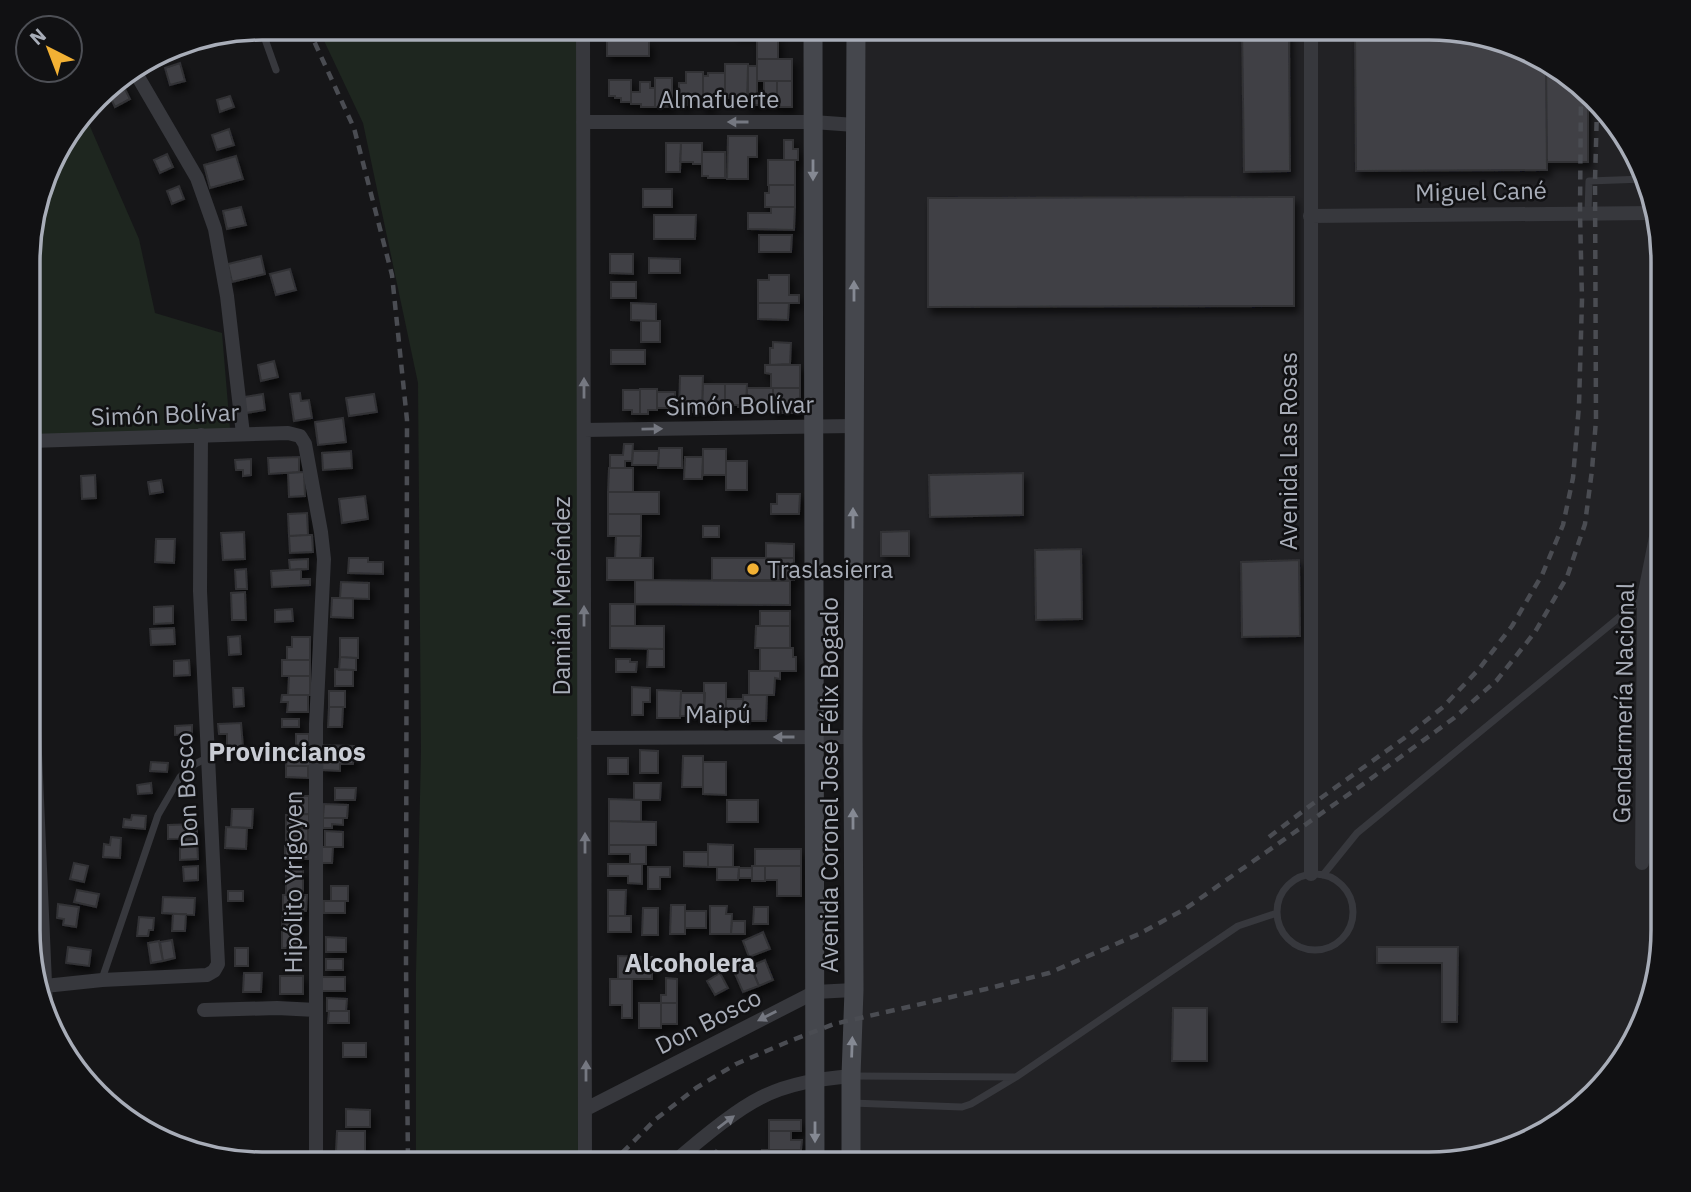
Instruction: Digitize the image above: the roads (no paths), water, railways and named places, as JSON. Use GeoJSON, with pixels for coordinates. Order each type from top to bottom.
{"type":"FeatureCollection","features":[{"type":"Feature","properties":{"kind":"main road","name":"Avenida Coronel José Félix Bogado"},"geometry":{"type":"LineString","coordinates":[[813,41],[815,1151]]}},
{"type":"Feature","properties":{"kind":"main road","name":"Avenida Coronel José Félix Bogado"},"geometry":{"type":"LineString","coordinates":[[851,1152],[854,990],[856,41]]}},
{"type":"Feature","properties":{"kind":"street","name":"Damián Menéndez"},"geometry":{"type":"LineString","coordinates":[[583,41],[585,1151]]}},
{"type":"Feature","properties":{"kind":"street","name":"Avenida Las Rosas"},"geometry":{"type":"LineString","coordinates":[[1311,41],[1310,216],[1317,875]]}},
{"type":"Feature","properties":{"kind":"street"},"geometry":{"type":"LineString","coordinates":[[139,78],[197,178],[215,229],[228,296],[243,434]]}},
{"type":"Feature","properties":{"kind":"street","name":"Almafuerte"},"geometry":{"type":"LineString","coordinates":[[583,122],[813,122],[855,125]]}},
{"type":"Feature","properties":{"kind":"street","name":"Miguel Cané"},"geometry":{"type":"LineString","coordinates":[[1310,216],[1645,213]]}},
{"type":"Feature","properties":{"kind":"street","name":"Simón Bolívar"},"geometry":{"type":"LineString","coordinates":[[584,430],[854,426]]}},
{"type":"Feature","properties":{"kind":"street","name":"Simón Bolívar"},"geometry":{"type":"LineString","coordinates":[[40,441],[288,433],[300,436]]}},
{"type":"Feature","properties":{"kind":"street","name":"Don Bosco"},"geometry":{"type":"LineString","coordinates":[[48,986],[207,975],[214,971],[218,964],[200,591],[201,435]]}},
{"type":"Feature","properties":{"kind":"street","name":"Hipólito Yrigoyen"},"geometry":{"type":"LineString","coordinates":[[300,436],[305,444],[324,559],[316,724],[316,1151]]}},
{"type":"Feature","properties":{"kind":"street","name":"Gendarmería Nacional"},"geometry":{"type":"LineString","coordinates":[[1642,863],[1644,597],[1650,565]]}},
{"type":"Feature","properties":{"kind":"street","name":"Maipú"},"geometry":{"type":"LineString","coordinates":[[584,738],[853,737]]}},
{"type":"Feature","properties":{"kind":"street"},"geometry":{"type":"LineString","coordinates":[[41,892],[44,967]]}},
{"type":"Feature","properties":{"kind":"street","name":"Don Bosco"},"geometry":{"type":"LineString","coordinates":[[586,1109],[815,992],[854,990]]}},
{"type":"Feature","properties":{"kind":"street"},"geometry":{"type":"LineString","coordinates":[[204,1010],[316,1010]]}},
{"type":"Feature","properties":{"kind":"street"},"geometry":{"type":"LineString","coordinates":[[688,1151],[728,1119],[760,1098],[790,1086],[851,1076]]}},
{"type":"Feature","properties":{"kind":"lane"},"geometry":{"type":"LineString","coordinates":[[266,41],[276,70]]}},
{"type":"Feature","properties":{"kind":"lane"},"geometry":{"type":"LineString","coordinates":[[1588,213],[1589,181],[1635,179]]}},
{"type":"Feature","properties":{"kind":"lane"},"geometry":{"type":"LineString","coordinates":[[1317,875],[1357,833],[1644,597],[1650,595]]}},
{"type":"Feature","properties":{"kind":"lane"},"geometry":{"type":"LineString","coordinates":[[102,980],[158,815],[180,777],[207,758]]}},
{"type":"Feature","properties":{"kind":"lane"},"geometry":{"type":"LineString","coordinates":[[1317,875],[1332,878],[1342,886],[1350,897],[1353,909],[1352,922],[1346,934],[1325,949],[1312,951],[1289,941],[1280,929],[1277,907],[1280,895],[1288,885],[1298,878],[1317,875]]}},
{"type":"Feature","properties":{"kind":"lane"},"geometry":{"type":"LineString","coordinates":[[851,1103],[962,1107],[971,1104],[1016,1077],[1238,926],[1277,913]]}},
{"type":"Feature","properties":{"kind":"lane"},"geometry":{"type":"LineString","coordinates":[[851,1076],[1016,1077]]}},
{"type":"Feature","properties":{"kind":"railway"},"geometry":{"type":"LineString","coordinates":[[314,41],[354,128],[392,275],[407,420],[408,1151]]}},
{"type":"Feature","properties":{"kind":"railway"},"geometry":{"type":"LineString","coordinates":[[1269,837],[1443,707],[1479,669],[1512,626],[1542,575],[1563,525],[1573,478],[1579,405],[1582,300],[1581,101]]}},
{"type":"Feature","properties":{"kind":"railway"},"geometry":{"type":"LineString","coordinates":[[624,1151],[656,1119],[696,1088],[736,1064],[785,1043],[834,1024],[1049,973],[1139,934],[1185,909],[1369,780],[1454,718],[1497,680],[1535,632],[1567,577],[1585,524],[1596,420],[1597,117]]}},
{"type":"Feature","properties":{"kind":"place","name":"Traslasierra"},"geometry":{"type":"Point","coordinates":[753,569]}},
{"type":"Feature","properties":{"kind":"district","name":"Provincianos"},"geometry":{"type":"Point","coordinates":[287,751]}},
{"type":"Feature","properties":{"kind":"district","name":"Alcoholera"},"geometry":{"type":"Point","coordinates":[690,962]}}]}
